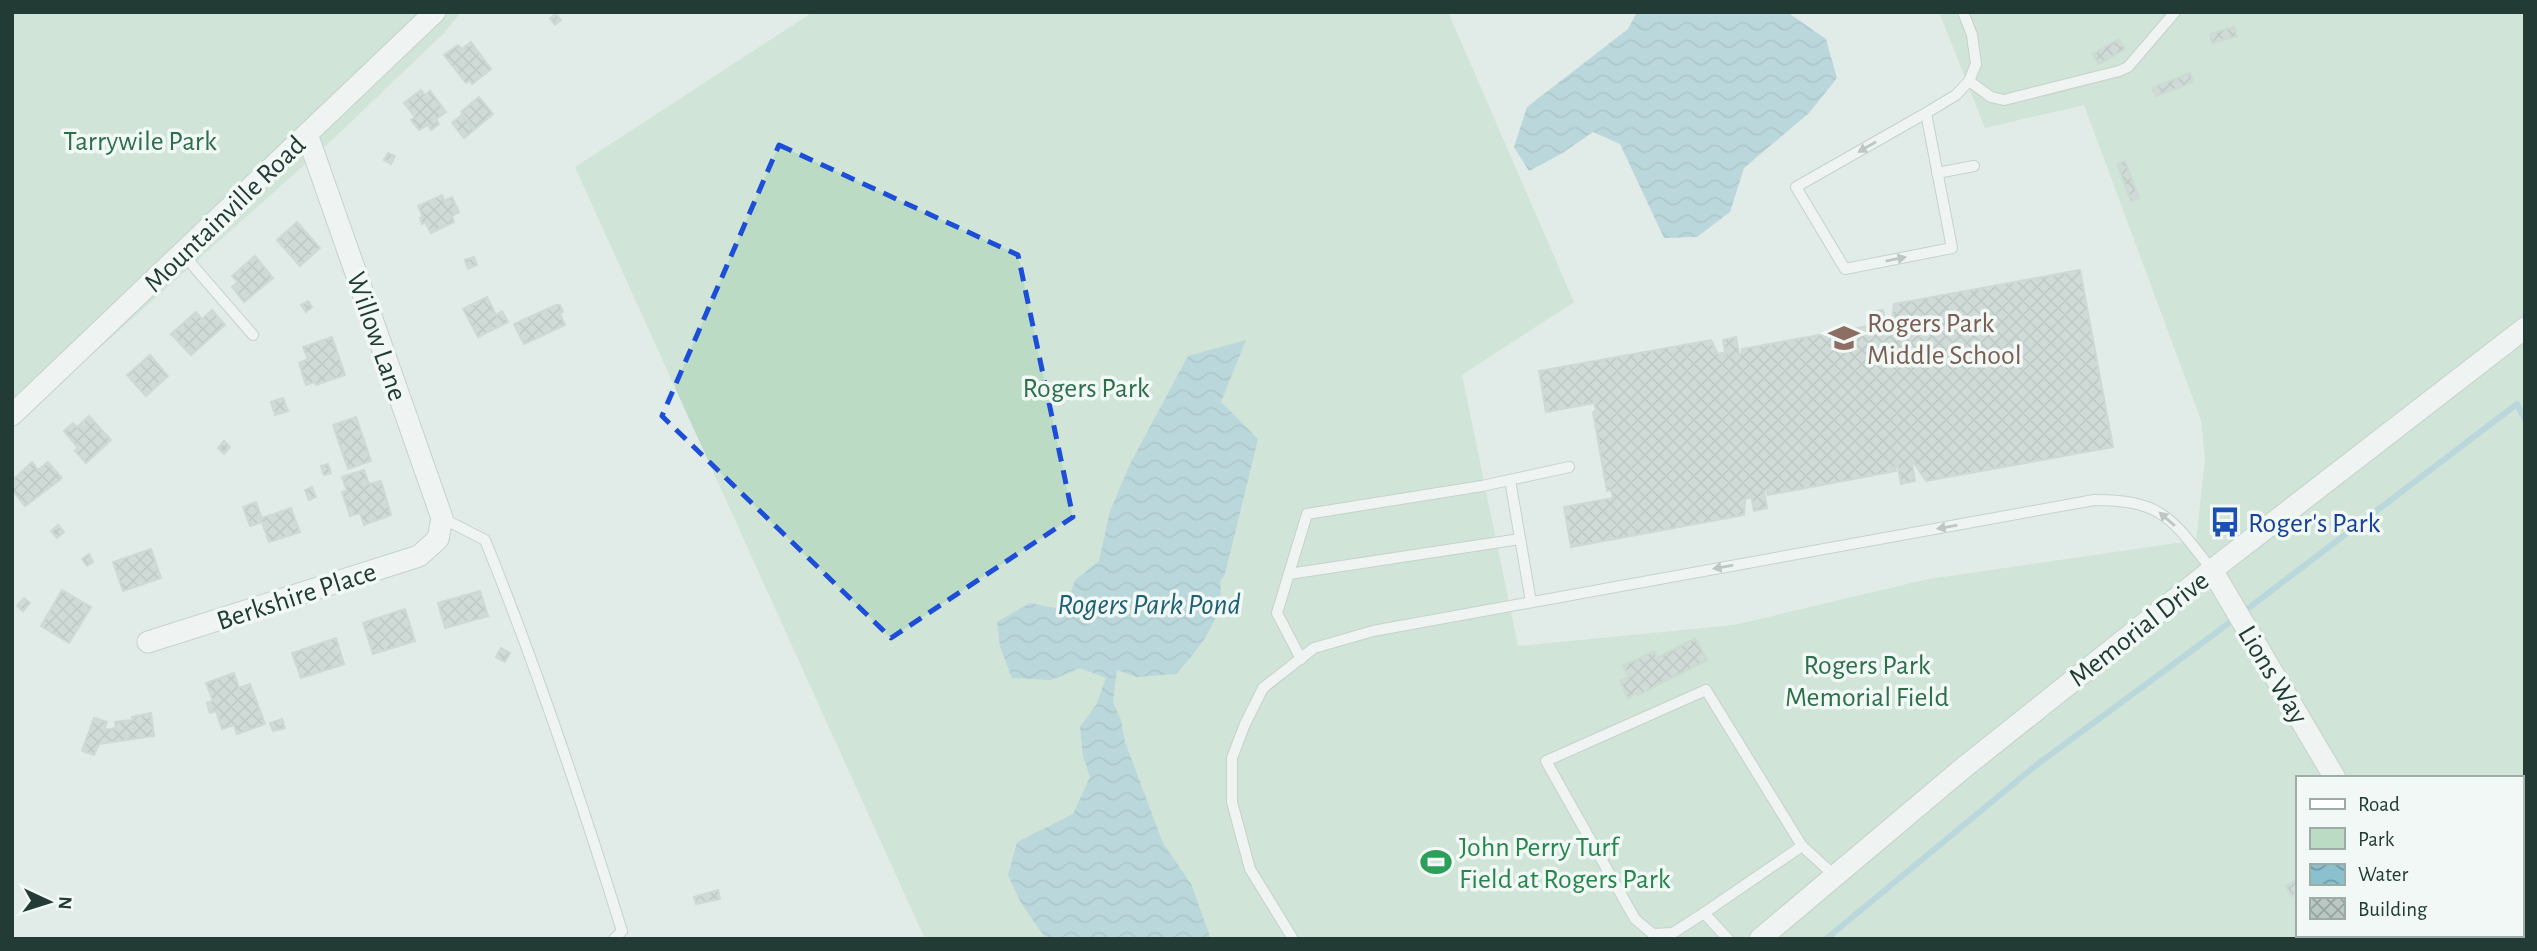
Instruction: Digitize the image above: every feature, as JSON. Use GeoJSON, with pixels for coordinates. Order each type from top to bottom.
{"type":"FeatureCollection","features":[{"type":"Feature","properties":{"kind":"street","name":"Mountainville Road"},"geometry":{"type":"LineString","coordinates":[[12,415],[435,12]]}},
{"type":"Feature","properties":{"kind":"street","name":"Willow Lane"},"geometry":{"type":"LineString","coordinates":[[307,134],[440,528]]}},
{"type":"Feature","properties":{"kind":"street","name":"Memorial Drive"},"geometry":{"type":"LineString","coordinates":[[1760,939],[1962,769],[2212,570],[2525,328]]}},
{"type":"Feature","properties":{"kind":"street","name":"Berkshire Place"},"geometry":{"type":"LineString","coordinates":[[148,642],[418,556],[440,528]]}},
{"type":"Feature","properties":{"kind":"street","name":"Lions Way"},"geometry":{"type":"LineString","coordinates":[[2212,570],[2334,776]]}},
{"type":"Feature","properties":{"kind":"lane"},"geometry":{"type":"LineString","coordinates":[[1926,113],[1952,248],[1845,268],[1796,187],[1956,95],[1969,81],[1976,64],[1972,35],[1963,12]]}},
{"type":"Feature","properties":{"kind":"lane"},"geometry":{"type":"LineString","coordinates":[[1969,81],[1991,97],[2004,100],[2119,71],[2128,67],[2175,12]]}},
{"type":"Feature","properties":{"kind":"lane"},"geometry":{"type":"LineString","coordinates":[[1937,173],[1974,166]]}},
{"type":"Feature","properties":{"kind":"lane"},"geometry":{"type":"LineString","coordinates":[[182,253],[253,335]]}},
{"type":"Feature","properties":{"kind":"lane"},"geometry":{"type":"LineString","coordinates":[[1301,659],[1277,613],[1307,514],[1510,480],[1569,467]]}},
{"type":"Feature","properties":{"kind":"lane"},"geometry":{"type":"LineString","coordinates":[[1510,480],[1531,603]]}},
{"type":"Feature","properties":{"kind":"lane"},"geometry":{"type":"LineString","coordinates":[[1293,939],[1250,869],[1232,803],[1232,758],[1263,688],[1314,648],[1373,631],[2094,500],[2124,500],[2156,509],[2182,532],[2212,570]]}},
{"type":"Feature","properties":{"kind":"lane"},"geometry":{"type":"LineString","coordinates":[[440,528],[485,540],[519,623],[593,836],[622,930],[614,939]]}},
{"type":"Feature","properties":{"kind":"lane"},"geometry":{"type":"LineString","coordinates":[[1289,574],[1520,539]]}},
{"type":"Feature","properties":{"kind":"lane"},"geometry":{"type":"LineString","coordinates":[[1802,846],[1673,933],[1653,934],[1635,919],[1546,761],[1706,690],[1802,846],[1835,876]]}},
{"type":"Feature","properties":{"kind":"lane"},"geometry":{"type":"LineString","coordinates":[[1704,913],[1728,939]]}},
{"type":"Feature","properties":{"kind":"highlighted area"},"geometry":{"type":"Polygon","coordinates":[[[779,145],[1018,255],[1073,517],[891,638],[662,416],[779,145]]]}},
{"type":"Feature","properties":{"kind":"green space","name":"Tarrywile Park"},"geometry":{"type":"Polygon","coordinates":[[[12,12],[461,12],[444,33],[332,140],[12,426],[12,12]]]}},
{"type":"Feature","properties":{"kind":"green space","name":"Rogers Park"},"geometry":{"type":"Polygon","coordinates":[[[813,12],[1448,12],[1574,302],[1462,375],[1518,646],[1734,625],[1929,579],[2196,542],[2205,459],[2201,420],[2084,105],[1985,128],[1939,12],[2525,12],[2525,939],[925,939],[575,167],[813,12]]]}},
{"type":"Feature","properties":{"kind":"water"},"geometry":{"type":"Polygon","coordinates":[[[1637,12],[1787,12],[1826,39],[1837,78],[1809,113],[1744,168],[1730,212],[1697,237],[1664,238],[1620,144],[1593,132],[1561,154],[1529,171],[1514,147],[1527,107],[1628,29],[1637,12]]]}},
{"type":"Feature","properties":{"kind":"water","name":"Rogers Park Pond"},"geometry":{"type":"Polygon","coordinates":[[[1246,340],[1221,402],[1258,439],[1225,574],[1220,582],[1214,620],[1201,643],[1176,674],[1137,677],[1117,670],[1113,702],[1163,843],[1191,884],[1211,939],[1046,939],[1021,903],[1008,875],[1017,842],[1073,814],[1090,777],[1083,756],[1080,727],[1096,705],[1106,678],[1080,668],[1051,680],[1012,678],[1000,647],[997,622],[1030,603],[1065,610],[1075,580],[1099,561],[1110,511],[1131,462],[1188,356],[1246,340]]]}},
{"type":"Feature","properties":{"kind":"building"},"geometry":{"type":"Polygon","coordinates":[[[556,14],[561,20],[555,25],[550,18],[556,14]]]}},
{"type":"Feature","properties":{"kind":"building"},"geometry":{"type":"Polygon","coordinates":[[[2234,27],[2237,36],[2212,43],[2210,34],[2234,27]]]}},
{"type":"Feature","properties":{"kind":"building"},"geometry":{"type":"Polygon","coordinates":[[[2119,39],[2125,49],[2099,64],[2093,54],[2119,39]]]}},
{"type":"Feature","properties":{"kind":"building"},"geometry":{"type":"Polygon","coordinates":[[[471,42],[491,69],[472,84],[469,80],[466,83],[444,55],[458,45],[462,49],[471,42]]]}},
{"type":"Feature","properties":{"kind":"building"},"geometry":{"type":"Polygon","coordinates":[[[2190,73],[2193,82],[2156,96],[2152,88],[2190,73]]]}},
{"type":"Feature","properties":{"kind":"building"},"geometry":{"type":"Polygon","coordinates":[[[421,90],[425,95],[430,91],[446,112],[436,119],[439,124],[431,130],[428,125],[419,130],[411,120],[415,117],[404,103],[421,90]]]}},
{"type":"Feature","properties":{"kind":"building"},"geometry":{"type":"Polygon","coordinates":[[[479,97],[493,114],[475,129],[461,112],[479,97]]]}},
{"type":"Feature","properties":{"kind":"building"},"geometry":{"type":"Polygon","coordinates":[[[462,115],[474,130],[464,138],[452,123],[462,115]]]}},
{"type":"Feature","properties":{"kind":"building"},"geometry":{"type":"Polygon","coordinates":[[[388,153],[395,156],[391,164],[384,160],[388,153]]]}},
{"type":"Feature","properties":{"kind":"building"},"geometry":{"type":"Polygon","coordinates":[[[2125,161],[2139,198],[2131,201],[2117,164],[2125,161]]]}},
{"type":"Feature","properties":{"kind":"building"},"geometry":{"type":"Polygon","coordinates":[[[442,195],[444,201],[452,197],[459,212],[452,216],[454,222],[431,233],[425,222],[422,224],[420,218],[423,217],[418,206],[442,195]]]}},
{"type":"Feature","properties":{"kind":"building"},"geometry":{"type":"Polygon","coordinates":[[[297,222],[320,248],[300,266],[277,240],[297,222]]]}},
{"type":"Feature","properties":{"kind":"building"},"geometry":{"type":"Polygon","coordinates":[[[255,256],[273,278],[244,302],[232,287],[238,282],[232,276],[255,256]]]}},
{"type":"Feature","properties":{"kind":"building"},"geometry":{"type":"Polygon","coordinates":[[[474,257],[477,265],[468,269],[465,260],[474,257]]]}},
{"type":"Feature","properties":{"kind":"building"},"geometry":{"type":"Polygon","coordinates":[[[2080,270],[2113,447],[1926,481],[1914,463],[1915,481],[1901,484],[1898,467],[1895,467],[1896,471],[1768,495],[1767,490],[1764,491],[1767,508],[1754,511],[1751,494],[1745,499],[1744,515],[1571,547],[1564,507],[1613,498],[1611,490],[1607,491],[1593,412],[1596,411],[1594,403],[1546,412],[1539,371],[1711,340],[1718,354],[1723,353],[1726,357],[1723,340],[1736,337],[1739,354],[1742,354],[1742,349],[1869,326],[1870,330],[1873,329],[1870,312],[1883,310],[1886,327],[1889,326],[1888,322],[1892,322],[1894,304],[2080,270]]]}},
{"type":"Feature","properties":{"kind":"building"},"geometry":{"type":"Polygon","coordinates":[[[487,297],[496,315],[502,311],[508,322],[478,337],[463,309],[487,297]]]}},
{"type":"Feature","properties":{"kind":"building"},"geometry":{"type":"Polygon","coordinates":[[[308,301],[312,307],[306,312],[301,305],[308,301]]]}},
{"type":"Feature","properties":{"kind":"building"},"geometry":{"type":"Polygon","coordinates":[[[560,305],[563,312],[560,314],[565,325],[524,344],[514,324],[560,305]]]}},
{"type":"Feature","properties":{"kind":"building"},"geometry":{"type":"Polygon","coordinates":[[[212,310],[225,325],[191,355],[171,334],[196,312],[202,319],[212,310]]]}},
{"type":"Feature","properties":{"kind":"building"},"geometry":{"type":"Polygon","coordinates":[[[332,337],[345,375],[316,385],[315,382],[306,385],[299,363],[308,359],[303,347],[332,337]]]}},
{"type":"Feature","properties":{"kind":"building"},"geometry":{"type":"Polygon","coordinates":[[[150,355],[168,376],[146,396],[127,375],[150,355]]]}},
{"type":"Feature","properties":{"kind":"building"},"geometry":{"type":"Polygon","coordinates":[[[283,398],[288,411],[275,415],[271,402],[283,398]]]}},
{"type":"Feature","properties":{"kind":"building"},"geometry":{"type":"Polygon","coordinates":[[[89,416],[111,440],[86,463],[75,451],[78,448],[64,431],[73,423],[77,427],[89,416]]]}},
{"type":"Feature","properties":{"kind":"building"},"geometry":{"type":"Polygon","coordinates":[[[356,417],[371,461],[348,469],[333,425],[356,417]]]}},
{"type":"Feature","properties":{"kind":"building"},"geometry":{"type":"Polygon","coordinates":[[[224,441],[230,447],[224,454],[218,448],[224,441]]]}},
{"type":"Feature","properties":{"kind":"building"},"geometry":{"type":"Polygon","coordinates":[[[32,462],[38,470],[48,462],[62,478],[25,506],[12,490],[12,481],[32,462]]]}},
{"type":"Feature","properties":{"kind":"building"},"geometry":{"type":"Polygon","coordinates":[[[328,464],[331,473],[324,475],[321,466],[328,464]]]}},
{"type":"Feature","properties":{"kind":"building"},"geometry":{"type":"Polygon","coordinates":[[[364,470],[369,484],[381,481],[391,515],[364,525],[360,513],[350,516],[342,492],[347,491],[342,477],[364,470]]]}},
{"type":"Feature","properties":{"kind":"building"},"geometry":{"type":"Polygon","coordinates":[[[312,487],[316,497],[309,500],[305,490],[312,487]]]}},
{"type":"Feature","properties":{"kind":"building"},"geometry":{"type":"Polygon","coordinates":[[[256,502],[262,518],[291,508],[300,532],[269,542],[262,522],[250,526],[243,507],[256,502]]]}},
{"type":"Feature","properties":{"kind":"building"},"geometry":{"type":"Polygon","coordinates":[[[58,525],[64,532],[57,538],[51,531],[58,525]]]}},
{"type":"Feature","properties":{"kind":"building"},"geometry":{"type":"Polygon","coordinates":[[[151,549],[161,578],[123,591],[113,562],[151,549]]]}},
{"type":"Feature","properties":{"kind":"building"},"geometry":{"type":"Polygon","coordinates":[[[89,554],[93,562],[87,566],[82,559],[89,554]]]}},
{"type":"Feature","properties":{"kind":"building"},"geometry":{"type":"Polygon","coordinates":[[[62,590],[91,607],[69,643],[41,626],[62,590]]]}},
{"type":"Feature","properties":{"kind":"building"},"geometry":{"type":"Polygon","coordinates":[[[480,591],[488,616],[445,628],[438,603],[480,591]]]}},
{"type":"Feature","properties":{"kind":"building"},"geometry":{"type":"Polygon","coordinates":[[[24,598],[30,603],[23,611],[17,606],[24,598]]]}},
{"type":"Feature","properties":{"kind":"building"},"geometry":{"type":"Polygon","coordinates":[[[405,609],[415,641],[373,654],[363,623],[405,609]]]}},
{"type":"Feature","properties":{"kind":"building"},"geometry":{"type":"Polygon","coordinates":[[[336,638],[344,664],[301,678],[292,653],[336,638]]]}},
{"type":"Feature","properties":{"kind":"building"},"geometry":{"type":"Polygon","coordinates":[[[1695,638],[1707,660],[1628,698],[1620,681],[1629,677],[1623,666],[1654,651],[1657,658],[1695,638]]]}},
{"type":"Feature","properties":{"kind":"building"},"geometry":{"type":"Polygon","coordinates":[[[501,648],[510,653],[505,662],[496,657],[501,648]]]}},
{"type":"Feature","properties":{"kind":"building"},"geometry":{"type":"Polygon","coordinates":[[[234,673],[239,688],[250,684],[265,724],[237,734],[234,725],[222,729],[216,711],[210,713],[207,703],[213,701],[206,683],[234,673]]]}},
{"type":"Feature","properties":{"kind":"building"},"geometry":{"type":"Polygon","coordinates":[[[151,713],[154,736],[99,744],[94,755],[82,751],[94,718],[107,722],[104,730],[116,728],[115,722],[133,720],[132,717],[151,713]]]}},
{"type":"Feature","properties":{"kind":"building"},"geometry":{"type":"Polygon","coordinates":[[[282,719],[285,728],[273,731],[270,723],[282,719]]]}},
{"type":"Feature","properties":{"kind":"building"},"geometry":{"type":"Polygon","coordinates":[[[2296,881],[2296,893],[2291,896],[2286,886],[2296,881]]]}},
{"type":"Feature","properties":{"kind":"building"},"geometry":{"type":"Polygon","coordinates":[[[718,890],[720,899],[696,904],[694,897],[718,890]]]}},
{"type":"Feature","properties":{"kind":"waterway"},"geometry":{"type":"LineString","coordinates":[[1826,939],[2035,766],[2217,632],[2517,404],[2525,419]]}},
{"type":"Feature","properties":{"kind":"place","name":"Rogers Park Middle School"},"geometry":{"type":"Point","coordinates":[1844,338]}},
{"type":"Feature","properties":{"kind":"place","name":"Roger's Park"},"geometry":{"type":"Point","coordinates":[2225,522]}},
{"type":"Feature","properties":{"kind":"place","name":"John Perry Turf Field at Rogers Park"},"geometry":{"type":"Point","coordinates":[1436,862]}},
{"type":"Feature","properties":{"kind":"park label","name":"Rogers Park Memorial Field"},"geometry":{"type":"Point","coordinates":[1867,680]}}]}
